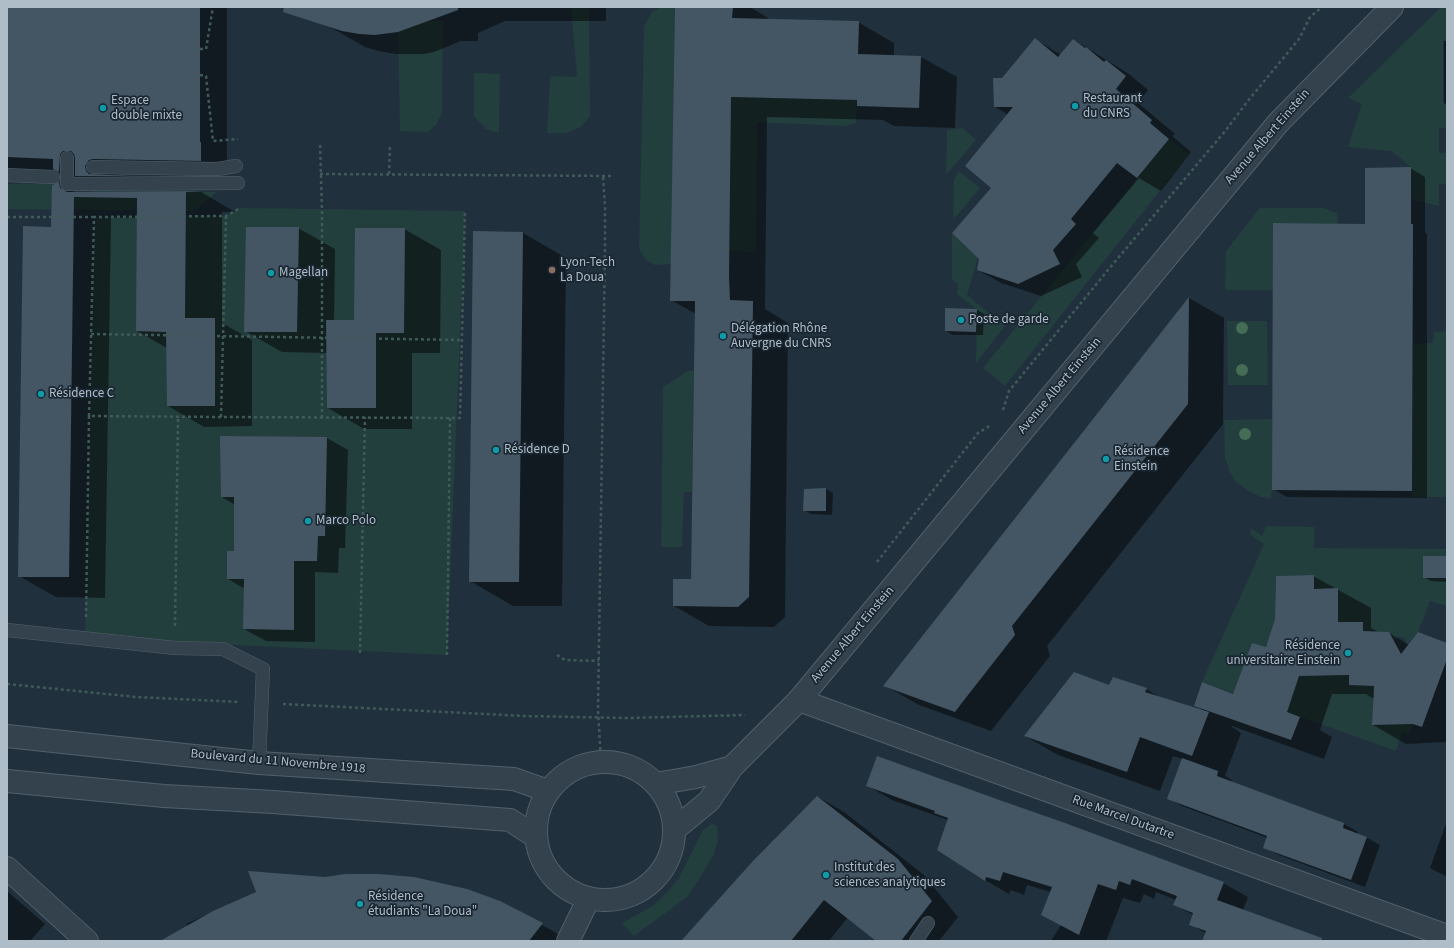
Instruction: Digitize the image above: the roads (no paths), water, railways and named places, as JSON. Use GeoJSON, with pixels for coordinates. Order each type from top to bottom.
{"type":"FeatureCollection","features":[{"type":"Feature","properties":{"kind":"street","name":"Avenue Albert Einstein"},"geometry":{"type":"LineString","coordinates":[[674,829],[709,801],[732,767],[799,700],[1278,123],[1392,7]]}},
{"type":"Feature","properties":{"kind":"street","name":"Rue Marcel Dutartre"},"geometry":{"type":"LineString","coordinates":[[799,700],[1447,936]]}},
{"type":"Feature","properties":{"kind":"street","name":"Boulevard du 11 Novembre 1918"},"geometry":{"type":"LineString","coordinates":[[7,736],[259,763],[514,779],[548,791]]}},
{"type":"Feature","properties":{"kind":"street"},"geometry":{"type":"LineString","coordinates":[[600,762],[621,764],[640,771],[656,784],[666,798],[672,813],[674,829],[672,850],[663,869],[648,885],[630,895],[610,900],[589,898],[569,890],[552,876],[541,857],[536,837],[538,813],[548,791],[562,776],[580,766],[600,762]]}},
{"type":"Feature","properties":{"kind":"street","name":"Avenue Albert Einstein"},"geometry":{"type":"LineString","coordinates":[[656,784],[696,777],[732,767]]}},
{"type":"Feature","properties":{"kind":"street"},"geometry":{"type":"LineString","coordinates":[[7,781],[164,796],[273,802],[510,820],[536,837]]}},
{"type":"Feature","properties":{"kind":"street"},"geometry":{"type":"LineString","coordinates":[[7,868],[87,941]]}},
{"type":"Feature","properties":{"kind":"street"},"geometry":{"type":"LineString","coordinates":[[568,941],[589,898]]}},
{"type":"Feature","properties":{"kind":"lane"},"geometry":{"type":"LineString","coordinates":[[67,158],[66,184],[238,183]]}},
{"type":"Feature","properties":{"kind":"lane"},"geometry":{"type":"LineString","coordinates":[[93,167],[217,169],[236,166]]}},
{"type":"Feature","properties":{"kind":"lane"},"geometry":{"type":"LineString","coordinates":[[7,175],[52,177]]}},
{"type":"Feature","properties":{"kind":"lane"},"geometry":{"type":"LineString","coordinates":[[7,630],[175,648],[223,649],[263,669],[259,763]]}},
{"type":"Feature","properties":{"kind":"lane"},"geometry":{"type":"LineString","coordinates":[[916,941],[928,923]]}},
{"type":"Feature","properties":{"kind":"place","name":"Restaurant du CNRS"},"geometry":{"type":"Point","coordinates":[1075,106]}},
{"type":"Feature","properties":{"kind":"place","name":"Espace double mixte"},"geometry":{"type":"Point","coordinates":[103,108]}},
{"type":"Feature","properties":{"kind":"place","name":"Lyon-Tech La Doua"},"geometry":{"type":"Point","coordinates":[552,270]}},
{"type":"Feature","properties":{"kind":"place","name":"Magellan"},"geometry":{"type":"Point","coordinates":[271,273]}},
{"type":"Feature","properties":{"kind":"place","name":"Poste de garde"},"geometry":{"type":"Point","coordinates":[961,320]}},
{"type":"Feature","properties":{"kind":"place","name":"Délégation Rhône Auvergne du CNRS"},"geometry":{"type":"Point","coordinates":[723,336]}},
{"type":"Feature","properties":{"kind":"place","name":"Résidence C"},"geometry":{"type":"Point","coordinates":[41,394]}},
{"type":"Feature","properties":{"kind":"place","name":"Résidence D"},"geometry":{"type":"Point","coordinates":[496,450]}},
{"type":"Feature","properties":{"kind":"place","name":"Résidence Einstein"},"geometry":{"type":"Point","coordinates":[1106,459]}},
{"type":"Feature","properties":{"kind":"place","name":"Marco Polo"},"geometry":{"type":"Point","coordinates":[308,521]}},
{"type":"Feature","properties":{"kind":"place","name":"Résidence universitaire Einstein"},"geometry":{"type":"Point","coordinates":[1348,653]}},
{"type":"Feature","properties":{"kind":"place","name":"Institut des sciences analytiques"},"geometry":{"type":"Point","coordinates":[826,875]}},
{"type":"Feature","properties":{"kind":"place","name":"Résidence étudiants \"La Doua\""},"geometry":{"type":"Point","coordinates":[360,904]}}]}
